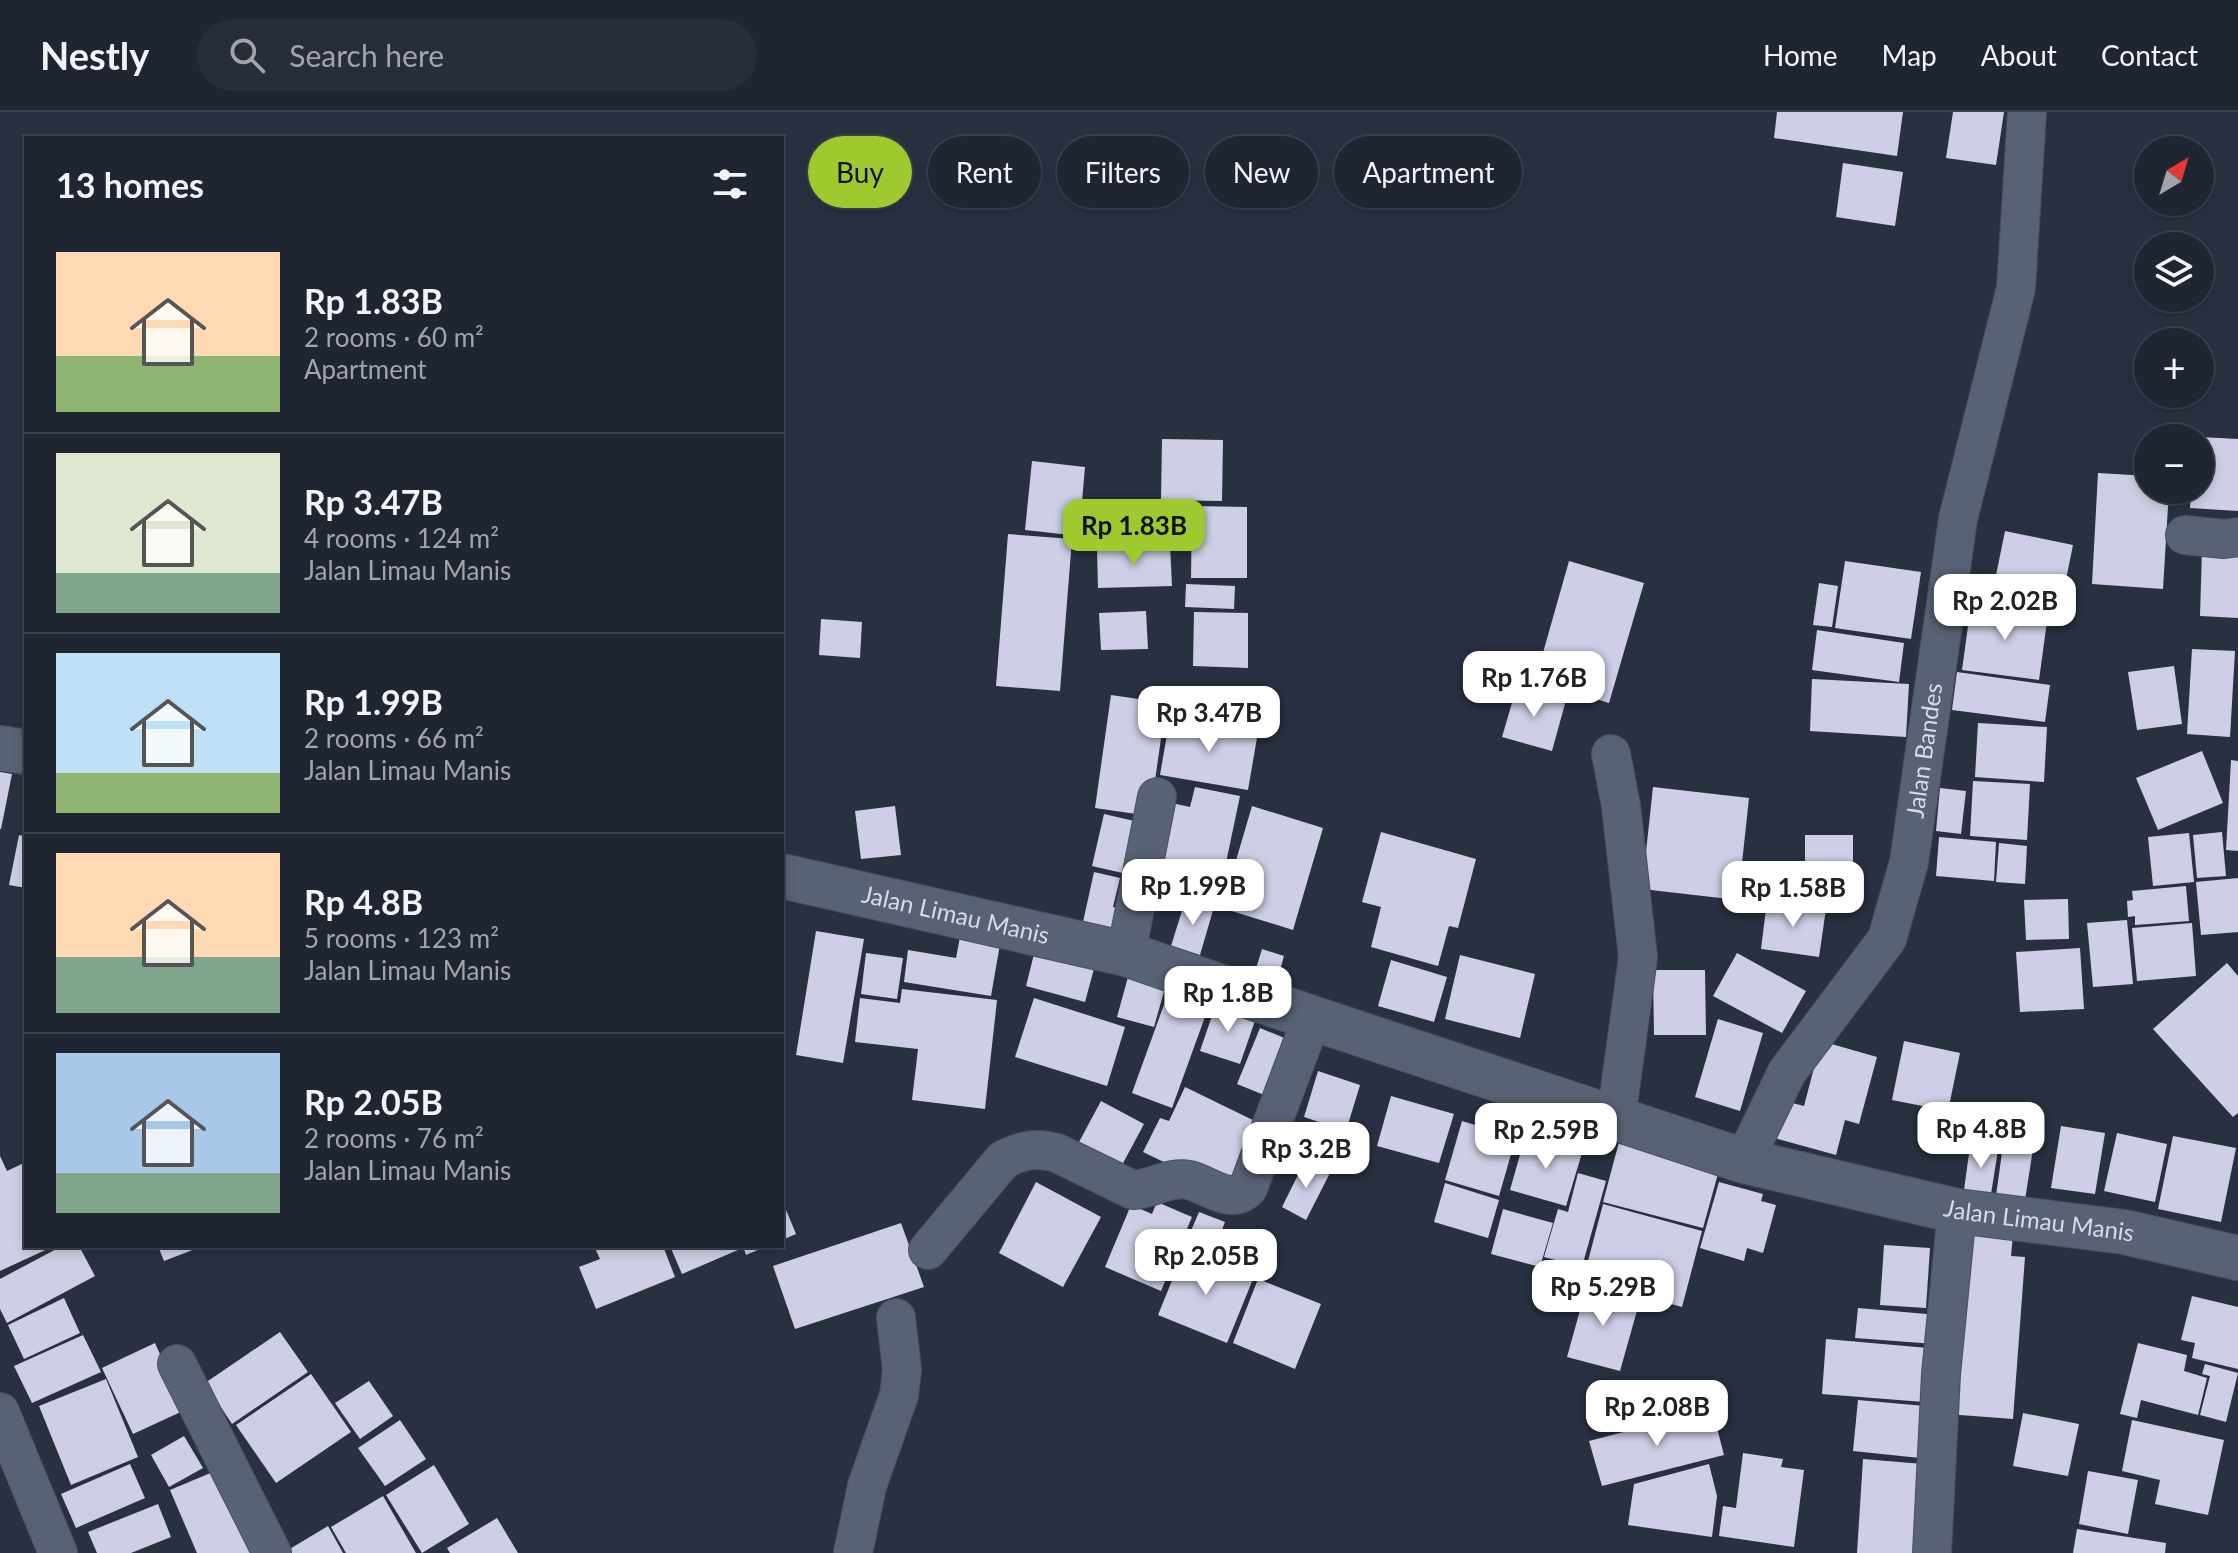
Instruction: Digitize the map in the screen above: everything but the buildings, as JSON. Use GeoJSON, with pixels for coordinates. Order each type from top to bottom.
{"type":"FeatureCollection","features":[{"type":"Feature","properties":{"kind":"street","name":"Jalan Bandes"},"geometry":{"type":"LineString","coordinates":[[1744,1161],[1787,1072],[1887,939],[1909,862],[1958,519],[2016,288],[2027,112]]}},
{"type":"Feature","properties":{"kind":"street"},"geometry":{"type":"LineString","coordinates":[[2185,535],[2224,539],[2238,537]]}},
{"type":"Feature","properties":{"kind":"street"},"geometry":{"type":"LineString","coordinates":[[0,748],[24,752]]}},
{"type":"Feature","properties":{"kind":"street"},"geometry":{"type":"LineString","coordinates":[[1611,754],[1621,806],[1638,957],[1616,1119]]}},
{"type":"Feature","properties":{"kind":"street"},"geometry":{"type":"LineString","coordinates":[[1126,954],[1157,797]]}},
{"type":"Feature","properties":{"kind":"street","name":"Jalan Limau Manis"},"geometry":{"type":"LineString","coordinates":[[784,876],[1126,954],[1744,1161],[1957,1211],[2124,1232],[2238,1258]]}},
{"type":"Feature","properties":{"kind":"street"},"geometry":{"type":"LineString","coordinates":[[928,1250],[1003,1160],[1020,1151],[1045,1149],[1057,1153],[1133,1190],[1145,1190],[1181,1179],[1232,1197],[1243,1193],[1248,1188],[1312,1018]]}},
{"type":"Feature","properties":{"kind":"street"},"geometry":{"type":"LineString","coordinates":[[1932,1553],[1941,1374],[1957,1211]]}},
{"type":"Feature","properties":{"kind":"street"},"geometry":{"type":"LineString","coordinates":[[853,1553],[867,1486],[899,1395],[902,1370],[896,1318]]}},
{"type":"Feature","properties":{"kind":"street"},"geometry":{"type":"LineString","coordinates":[[177,1364],[272,1553]]}},
{"type":"Feature","properties":{"kind":"street"},"geometry":{"type":"LineString","coordinates":[[0,1412],[58,1553]]}}]}
